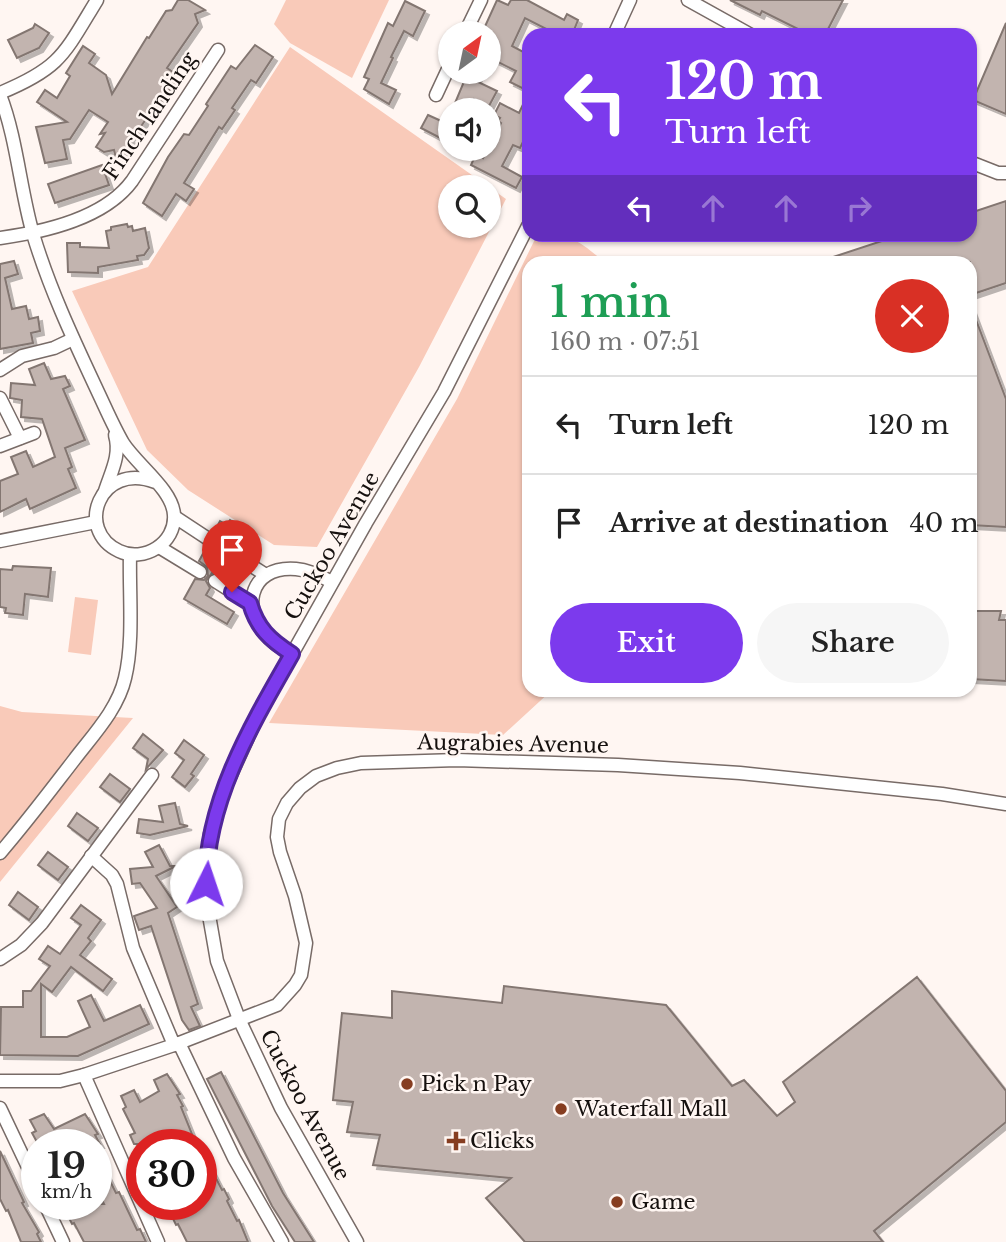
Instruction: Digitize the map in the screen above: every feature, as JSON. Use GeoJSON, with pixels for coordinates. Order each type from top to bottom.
{"type":"FeatureCollection","features":[{"type":"Feature","properties":{"kind":"street"},"geometry":{"type":"LineString","coordinates":[[97,0],[57,63],[32,80],[0,94],[33,233],[73,340],[124,444],[169,498],[175,517],[167,538],[150,552],[130,555],[109,545],[96,523],[97,508],[117,452],[118,444],[110,418]]}},
{"type":"Feature","properties":{"kind":"street"},"geometry":{"type":"LineString","coordinates":[[471,21],[481,0]]}},
{"type":"Feature","properties":{"kind":"street"},"geometry":{"type":"LineString","coordinates":[[617,28],[630,0]]}},
{"type":"Feature","properties":{"kind":"street"},"geometry":{"type":"LineString","coordinates":[[688,0],[738,28]]}},
{"type":"Feature","properties":{"kind":"street","name":"Finch landing"},"geometry":{"type":"LineString","coordinates":[[0,238],[33,233],[98,209],[125,191],[218,50]]}},
{"type":"Feature","properties":{"kind":"street"},"geometry":{"type":"LineString","coordinates":[[436,95],[441,84]]}},
{"type":"Feature","properties":{"kind":"street"},"geometry":{"type":"LineString","coordinates":[[977,165],[998,173],[1006,173]]}},
{"type":"Feature","properties":{"kind":"street","name":"Cuckoo Avenue"},"geometry":{"type":"LineString","coordinates":[[357,1242],[281,1108],[239,1019],[218,961],[210,930],[206,870],[210,834],[240,752],[260,711],[444,392],[522,238]]}},
{"type":"Feature","properties":{"kind":"street"},"geometry":{"type":"LineString","coordinates":[[0,370],[22,356],[73,340]]}},
{"type":"Feature","properties":{"kind":"street"},"geometry":{"type":"LineString","coordinates":[[0,398],[20,438]]}},
{"type":"Feature","properties":{"kind":"street"},"geometry":{"type":"LineString","coordinates":[[0,446],[34,433]]}},
{"type":"Feature","properties":{"kind":"street"},"geometry":{"type":"LineString","coordinates":[[104,492],[110,485],[125,478],[143,477],[155,482]]}},
{"type":"Feature","properties":{"kind":"street"},"geometry":{"type":"LineString","coordinates":[[175,517],[216,544]]}},
{"type":"Feature","properties":{"kind":"street"},"geometry":{"type":"LineString","coordinates":[[0,541],[96,523]]}},
{"type":"Feature","properties":{"kind":"street"},"geometry":{"type":"LineString","coordinates":[[159,547],[200,572]]}},
{"type":"Feature","properties":{"kind":"street"},"geometry":{"type":"LineString","coordinates":[[231,553],[266,575]]}},
{"type":"Feature","properties":{"kind":"street"},"geometry":{"type":"LineString","coordinates":[[0,853],[83,748],[121,692],[126,677],[130,634],[130,555]]}},
{"type":"Feature","properties":{"kind":"street"},"geometry":{"type":"LineString","coordinates":[[292,654],[273,642],[262,631],[254,617],[250,603],[256,587],[266,575],[280,570],[297,569],[317,574],[332,582]]}},
{"type":"Feature","properties":{"kind":"street"},"geometry":{"type":"LineString","coordinates":[[215,581],[250,603]]}},
{"type":"Feature","properties":{"kind":"street","name":"Augrabies Avenue"},"geometry":{"type":"LineString","coordinates":[[0,1081],[60,1081],[84,1076],[276,1006],[295,985],[306,954],[305,933],[277,837],[279,819],[287,803],[300,788],[316,776],[337,768],[361,763],[457,760],[618,765],[740,773],[942,794],[1006,804]]}},
{"type":"Feature","properties":{"kind":"street"},"geometry":{"type":"LineString","coordinates":[[0,959],[20,945],[42,923],[152,775]]}},
{"type":"Feature","properties":{"kind":"street"},"geometry":{"type":"LineString","coordinates":[[91,856],[112,875],[117,884],[133,948],[177,1044],[279,1241]]}},
{"type":"Feature","properties":{"kind":"street"},"geometry":{"type":"LineString","coordinates":[[84,1076],[158,1242]]}},
{"type":"Feature","properties":{"kind":"street"},"geometry":{"type":"LineString","coordinates":[[0,1108],[21,1152]]}},
{"type":"Feature","properties":{"kind":"street"},"geometry":{"type":"LineString","coordinates":[[54,1220],[64,1242]]}},
{"type":"Feature","properties":{"kind":"shaded area"},"geometry":{"type":"Polygon","coordinates":[[[286,0],[389,0],[352,78],[290,43],[274,24],[286,0]]]}},
{"type":"Feature","properties":{"kind":"shaded area"},"geometry":{"type":"Polygon","coordinates":[[[290,47],[438,151],[438,161],[452,161],[472,175],[438,175],[438,238],[486,238],[419,367],[317,547],[274,545],[188,490],[147,450],[72,291],[148,267],[290,47]]]}},
{"type":"Feature","properties":{"kind":"shaded area"},"geometry":{"type":"Polygon","coordinates":[[[501,195],[506,199],[501,209],[501,195]]]}},
{"type":"Feature","properties":{"kind":"shaded area"},"geometry":{"type":"Polygon","coordinates":[[[534,242],[578,242],[597,256],[527,256],[534,242]]]}},
{"type":"Feature","properties":{"kind":"shaded area"},"geometry":{"type":"Polygon","coordinates":[[[522,266],[522,697],[544,697],[503,735],[269,723],[457,399],[522,266]]]}},
{"type":"Feature","properties":{"kind":"shaded area"},"geometry":{"type":"Polygon","coordinates":[[[75,597],[98,600],[91,655],[68,652],[75,597]]]}},
{"type":"Feature","properties":{"kind":"shaded area"},"geometry":{"type":"Polygon","coordinates":[[[0,706],[22,712],[133,718],[0,882],[0,706]]]}},
{"type":"Feature","properties":{"kind":"building"},"geometry":{"type":"Polygon","coordinates":[[[178,0],[188,0],[205,10],[195,14],[198,23],[167,68],[179,76],[117,162],[114,150],[104,152],[96,147],[108,122],[89,110],[70,139],[63,140],[67,159],[45,163],[36,127],[67,122],[37,102],[45,90],[57,98],[70,76],[66,73],[83,46],[95,54],[89,63],[106,75],[112,94],[147,37],[149,38],[166,11],[172,10],[178,0]]]}},
{"type":"Feature","properties":{"kind":"building"},"geometry":{"type":"Polygon","coordinates":[[[497,0],[508,5],[511,0],[527,0],[564,20],[567,14],[578,20],[575,28],[544,28],[525,18],[512,46],[522,51],[522,88],[510,82],[516,71],[501,64],[501,21],[487,21],[497,0]]]}},
{"type":"Feature","properties":{"kind":"building"},"geometry":{"type":"Polygon","coordinates":[[[730,0],[843,0],[829,28],[796,28],[762,11],[760,15],[730,0]]]}},
{"type":"Feature","properties":{"kind":"building"},"geometry":{"type":"Polygon","coordinates":[[[405,1],[425,11],[413,36],[404,31],[391,57],[393,58],[381,83],[396,90],[389,104],[364,89],[369,79],[364,77],[388,23],[393,26],[405,1]]]}},
{"type":"Feature","properties":{"kind":"building"},"geometry":{"type":"Polygon","coordinates":[[[1006,23],[1006,114],[977,102],[977,91],[1006,23]]]}},
{"type":"Feature","properties":{"kind":"building"},"geometry":{"type":"Polygon","coordinates":[[[35,24],[49,33],[39,48],[17,58],[8,40],[33,28],[35,24]]]}},
{"type":"Feature","properties":{"kind":"building"},"geometry":{"type":"Polygon","coordinates":[[[255,45],[273,57],[256,83],[251,80],[232,108],[235,110],[222,129],[219,127],[184,183],[194,189],[186,201],[176,194],[162,216],[143,203],[168,157],[184,134],[189,135],[231,66],[236,69],[255,45]]]}},
{"type":"Feature","properties":{"kind":"building"},"geometry":{"type":"Polygon","coordinates":[[[463,84],[482,84],[497,91],[493,98],[457,98],[463,84]]]}},
{"type":"Feature","properties":{"kind":"building"},"geometry":{"type":"Polygon","coordinates":[[[501,104],[519,113],[522,107],[522,144],[520,148],[513,145],[502,166],[522,177],[516,188],[501,180],[501,175],[491,175],[471,165],[473,161],[501,161],[501,104]]]}},
{"type":"Feature","properties":{"kind":"building"},"geometry":{"type":"Polygon","coordinates":[[[428,115],[438,120],[438,137],[421,128],[428,115]]]}},
{"type":"Feature","properties":{"kind":"building"},"geometry":{"type":"Polygon","coordinates":[[[102,165],[109,185],[55,203],[48,184],[102,165]]]}},
{"type":"Feature","properties":{"kind":"building"},"geometry":{"type":"Polygon","coordinates":[[[1006,201],[1006,283],[977,293],[977,256],[836,256],[879,242],[977,242],[977,211],[1006,201]]]}},
{"type":"Feature","properties":{"kind":"building"},"geometry":{"type":"Polygon","coordinates":[[[127,224],[128,227],[132,226],[133,231],[145,228],[149,248],[144,255],[137,256],[138,260],[98,267],[98,273],[68,272],[67,243],[80,243],[80,247],[109,248],[106,231],[111,230],[111,227],[127,224]]]}},
{"type":"Feature","properties":{"kind":"building"},"geometry":{"type":"Polygon","coordinates":[[[14,261],[18,274],[5,278],[12,309],[26,306],[29,319],[38,317],[40,331],[31,333],[33,343],[0,349],[0,264],[14,261]]]}},
{"type":"Feature","properties":{"kind":"building"},"geometry":{"type":"Polygon","coordinates":[[[977,322],[1006,399],[1006,527],[977,525],[977,322]]]}},
{"type":"Feature","properties":{"kind":"building"},"geometry":{"type":"Polygon","coordinates":[[[44,363],[51,379],[65,376],[70,386],[63,389],[85,440],[65,448],[72,467],[68,469],[76,488],[30,509],[26,499],[0,512],[0,481],[18,474],[11,457],[26,451],[33,467],[55,457],[42,419],[21,417],[22,400],[10,398],[11,383],[35,385],[29,369],[44,363]]]}},
{"type":"Feature","properties":{"kind":"building"},"geometry":{"type":"Polygon","coordinates":[[[230,520],[245,529],[235,545],[228,545],[223,549],[223,540],[214,532],[220,521],[227,525],[230,520]]]}},
{"type":"Feature","properties":{"kind":"building"},"geometry":{"type":"Polygon","coordinates":[[[206,548],[215,553],[223,549],[223,556],[231,564],[224,576],[212,573],[206,581],[210,588],[206,595],[234,612],[227,624],[184,599],[195,579],[204,580],[208,576],[207,567],[199,561],[206,548]]]}},
{"type":"Feature","properties":{"kind":"building"},"geometry":{"type":"Polygon","coordinates":[[[13,566],[51,568],[48,597],[25,594],[23,615],[5,613],[6,608],[0,607],[0,569],[12,570],[13,566]]]}},
{"type":"Feature","properties":{"kind":"building"},"geometry":{"type":"Polygon","coordinates":[[[977,611],[1001,611],[999,620],[1006,620],[1006,681],[977,679],[977,611]]]}},
{"type":"Feature","properties":{"kind":"building"},"geometry":{"type":"Polygon","coordinates":[[[143,734],[163,750],[146,769],[148,759],[133,748],[143,734]]]}},
{"type":"Feature","properties":{"kind":"building"},"geometry":{"type":"Polygon","coordinates":[[[184,740],[204,755],[191,774],[194,776],[185,787],[172,777],[184,760],[175,753],[184,740]]]}},
{"type":"Feature","properties":{"kind":"building"},"geometry":{"type":"Polygon","coordinates":[[[110,774],[130,789],[120,802],[100,787],[110,774]]]}},
{"type":"Feature","properties":{"kind":"building"},"geometry":{"type":"Polygon","coordinates":[[[175,803],[180,824],[188,826],[150,835],[137,833],[139,819],[163,822],[159,806],[175,803]]]}},
{"type":"Feature","properties":{"kind":"building"},"geometry":{"type":"Polygon","coordinates":[[[77,813],[98,828],[88,841],[68,826],[77,813]]]}},
{"type":"Feature","properties":{"kind":"building"},"geometry":{"type":"Polygon","coordinates":[[[159,845],[170,866],[176,866],[156,876],[177,907],[168,913],[198,1004],[191,1007],[200,1026],[189,1030],[182,1020],[151,926],[139,930],[134,916],[157,908],[140,883],[132,884],[130,869],[153,867],[145,852],[159,845]]]}},
{"type":"Feature","properties":{"kind":"building"},"geometry":{"type":"Polygon","coordinates":[[[48,852],[68,867],[58,880],[38,865],[48,852]]]}},
{"type":"Feature","properties":{"kind":"building"},"geometry":{"type":"Polygon","coordinates":[[[18,892],[38,907],[29,920],[9,905],[18,892]]]}},
{"type":"Feature","properties":{"kind":"building"},"geometry":{"type":"Polygon","coordinates":[[[81,905],[101,920],[88,938],[91,941],[80,955],[112,979],[103,991],[71,967],[52,992],[41,984],[41,1037],[67,1037],[90,1027],[78,1001],[91,995],[104,1021],[140,1005],[149,1024],[78,1056],[0,1055],[1,1007],[23,1007],[23,991],[31,991],[50,966],[39,959],[48,946],[60,954],[81,925],[71,918],[81,905]]]}},
{"type":"Feature","properties":{"kind":"building","name":"Waterfall Mall"},"geometry":{"type":"Polygon","coordinates":[[[917,977],[1006,1091],[1006,1122],[874,1231],[883,1242],[525,1242],[486,1198],[511,1178],[373,1165],[380,1135],[347,1132],[353,1102],[333,1100],[342,1013],[392,1018],[392,991],[502,1003],[504,986],[666,1005],[732,1086],[744,1080],[777,1116],[795,1102],[783,1082],[917,977]]]}},
{"type":"Feature","properties":{"kind":"building"},"geometry":{"type":"Polygon","coordinates":[[[221,1072],[283,1193],[314,1242],[295,1242],[272,1206],[207,1079],[221,1072]]]}},
{"type":"Feature","properties":{"kind":"building"},"geometry":{"type":"Polygon","coordinates":[[[167,1074],[180,1094],[177,1095],[190,1129],[133,1129],[123,1109],[126,1107],[121,1096],[134,1090],[140,1102],[159,1091],[154,1080],[167,1074]]]}},
{"type":"Feature","properties":{"kind":"building"},"geometry":{"type":"Polygon","coordinates":[[[44,1114],[54,1129],[35,1129],[30,1120],[44,1114]]]}},
{"type":"Feature","properties":{"kind":"building"},"geometry":{"type":"Polygon","coordinates":[[[85,1114],[95,1129],[54,1129],[85,1114]]]}},
{"type":"Feature","properties":{"kind":"building"},"geometry":{"type":"Polygon","coordinates":[[[0,1151],[21,1196],[21,1220],[32,1220],[41,1242],[21,1242],[8,1210],[6,1211],[0,1199],[0,1151]]]}},
{"type":"Feature","properties":{"kind":"building"},"geometry":{"type":"Polygon","coordinates":[[[217,1180],[222,1190],[224,1189],[229,1199],[227,1201],[248,1242],[187,1242],[178,1224],[174,1220],[217,1220],[217,1180]]]}},
{"type":"Feature","properties":{"kind":"building"},"geometry":{"type":"Polygon","coordinates":[[[112,1185],[116,1193],[119,1192],[126,1207],[126,1220],[132,1220],[146,1242],[84,1242],[74,1223],[70,1220],[112,1220],[112,1185]]]}},
{"type":"Feature","properties":{"kind":"place","name":"Pick n Pay"},"geometry":{"type":"Point","coordinates":[407,1084]}},
{"type":"Feature","properties":{"kind":"place","name":"Waterfall Mall"},"geometry":{"type":"Point","coordinates":[561,1109]}},
{"type":"Feature","properties":{"kind":"place","name":"Clicks"},"geometry":{"type":"Point","coordinates":[456,1141]}},
{"type":"Feature","properties":{"kind":"place","name":"Game"},"geometry":{"type":"Point","coordinates":[617,1202]}},
{"type":"Feature","properties":{"kind":"route"},"geometry":{"type":"LineString","coordinates":[[206,884],[210,834],[225,788],[260,711],[292,654],[262,631],[250,603],[232,592]]}}]}
